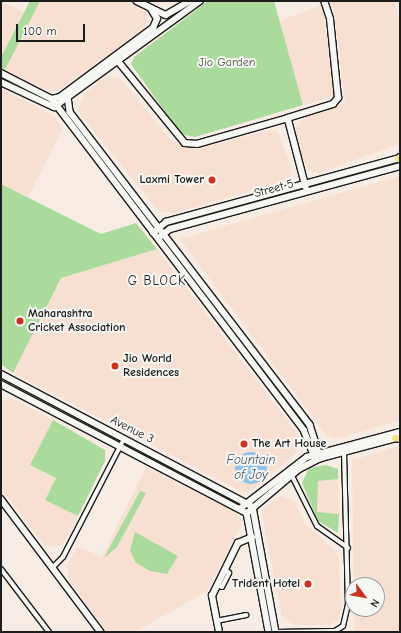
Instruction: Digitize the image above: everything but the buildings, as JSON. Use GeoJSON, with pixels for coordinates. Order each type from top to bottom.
{"type":"FeatureCollection","features":[{"type":"Feature","properties":{"kind":"street"},"geometry":{"type":"LineString","coordinates":[[137,1],[151,8],[172,14],[190,1]]}},
{"type":"Feature","properties":{"kind":"street"},"geometry":{"type":"LineString","coordinates":[[54,107],[120,62],[200,1]]}},
{"type":"Feature","properties":{"kind":"street"},"geometry":{"type":"LineString","coordinates":[[120,62],[185,142],[197,144],[288,118],[333,104],[338,98],[330,23],[324,1]]}},
{"type":"Feature","properties":{"kind":"street"},"geometry":{"type":"LineString","coordinates":[[52,99],[153,28],[156,19],[151,8]]}},
{"type":"Feature","properties":{"kind":"street"},"geometry":{"type":"LineString","coordinates":[[1,73],[52,99],[54,107],[304,430],[318,456]]}},
{"type":"Feature","properties":{"kind":"street"},"geometry":{"type":"LineString","coordinates":[[1,82],[54,107]]}},
{"type":"Feature","properties":{"kind":"street"},"geometry":{"type":"LineString","coordinates":[[68,97],[70,112],[310,425],[318,456]]}},
{"type":"Feature","properties":{"kind":"street"},"geometry":{"type":"LineString","coordinates":[[288,118],[308,191]]}},
{"type":"Feature","properties":{"kind":"street","name":"Street 5"},"geometry":{"type":"LineString","coordinates":[[153,233],[166,222],[399,158]]}},
{"type":"Feature","properties":{"kind":"street","name":"Street 5"},"geometry":{"type":"LineString","coordinates":[[157,239],[170,229],[400,166]]}},
{"type":"Feature","properties":{"kind":"street"},"geometry":{"type":"LineString","coordinates":[[1,385],[3,376]]}},
{"type":"Feature","properties":{"kind":"street","name":"Avenue 3"},"geometry":{"type":"LineString","coordinates":[[3,376],[248,503],[253,507]]}},
{"type":"Feature","properties":{"kind":"street","name":"Avenue 3"},"geometry":{"type":"LineString","coordinates":[[1,385],[241,508],[247,513]]}},
{"type":"Feature","properties":{"kind":"street"},"geometry":{"type":"LineString","coordinates":[[241,508],[290,473],[318,456],[400,432]]}},
{"type":"Feature","properties":{"kind":"street"},"geometry":{"type":"LineString","coordinates":[[344,448],[398,438]]}},
{"type":"Feature","properties":{"kind":"street"},"geometry":{"type":"LineString","coordinates":[[53,567],[63,557],[124,439]]}},
{"type":"Feature","properties":{"kind":"street"},"geometry":{"type":"LineString","coordinates":[[253,507],[275,632],[335,631],[343,626],[348,609],[348,548],[344,448]]}},
{"type":"Feature","properties":{"kind":"street"},"geometry":{"type":"LineString","coordinates":[[290,473],[317,526],[348,548]]}},
{"type":"Feature","properties":{"kind":"street"},"geometry":{"type":"LineString","coordinates":[[269,632],[247,513],[290,473]]}},
{"type":"Feature","properties":{"kind":"street"},"geometry":{"type":"LineString","coordinates":[[1,499],[101,632]]}},
{"type":"Feature","properties":{"kind":"street"},"geometry":{"type":"LineString","coordinates":[[219,632],[212,596],[238,543],[252,538]]}},
{"type":"Feature","properties":{"kind":"street"},"geometry":{"type":"LineString","coordinates":[[1,568],[49,632]]}},
{"type":"Feature","properties":{"kind":"street"},"geometry":{"type":"LineString","coordinates":[[216,621],[246,615]]}},
{"type":"Feature","properties":{"kind":"shaded area"},"geometry":{"type":"Polygon","coordinates":[[[1,1],[24,12],[1,57],[1,1]]]}},
{"type":"Feature","properties":{"kind":"shaded area"},"geometry":{"type":"Polygon","coordinates":[[[40,1],[125,1],[146,12],[148,20],[144,29],[60,90],[52,92],[5,70],[40,1]]]}},
{"type":"Feature","properties":{"kind":"shaded area"},"geometry":{"type":"Polygon","coordinates":[[[329,1],[395,1],[400,23],[400,144],[318,173],[308,170],[294,137],[297,125],[308,115],[345,103],[334,10],[329,1]]]}},
{"type":"Feature","properties":{"kind":"shaded area"},"geometry":{"type":"Polygon","coordinates":[[[322,5],[335,92],[332,97],[303,105],[279,21],[322,5]]]}},
{"type":"Feature","properties":{"kind":"shaded area"},"geometry":{"type":"Polygon","coordinates":[[[106,76],[121,79],[169,138],[184,147],[197,149],[270,130],[278,132],[292,171],[290,176],[284,181],[174,213],[163,212],[155,207],[78,111],[84,94],[106,76]]]}},
{"type":"Feature","properties":{"kind":"shaded area"},"geometry":{"type":"Polygon","coordinates":[[[1,89],[52,114],[63,128],[28,197],[1,184],[1,89]]]}},
{"type":"Feature","properties":{"kind":"shaded area"},"geometry":{"type":"Polygon","coordinates":[[[400,176],[400,420],[337,439],[327,436],[180,239],[400,176]]]}},
{"type":"Feature","properties":{"kind":"shaded area"},"geometry":{"type":"Polygon","coordinates":[[[157,249],[299,436],[296,453],[251,491],[242,492],[13,373],[61,278],[157,249]]]}},
{"type":"Feature","properties":{"kind":"shaded area"},"geometry":{"type":"Polygon","coordinates":[[[12,398],[53,420],[30,465],[56,478],[45,500],[78,516],[63,544],[55,547],[44,545],[1,488],[1,402],[12,398]]]}},
{"type":"Feature","properties":{"kind":"shaded area"},"geometry":{"type":"Polygon","coordinates":[[[396,447],[400,449],[400,632],[355,632],[354,617],[385,617],[385,577],[354,577],[352,460],[396,447]]]}},
{"type":"Feature","properties":{"kind":"shaded area"},"geometry":{"type":"Polygon","coordinates":[[[146,467],[235,512],[242,520],[241,525],[207,591],[135,632],[107,632],[69,580],[67,566],[77,546],[102,557],[146,467]]]}},
{"type":"Feature","properties":{"kind":"shaded area"},"geometry":{"type":"Polygon","coordinates":[[[338,479],[339,514],[317,512],[317,481],[338,479]]]}},
{"type":"Feature","properties":{"kind":"shaded area","name":"Trident Hotel"},"geometry":{"type":"Polygon","coordinates":[[[281,496],[295,501],[305,524],[335,550],[339,558],[341,610],[338,620],[331,625],[294,625],[282,616],[262,515],[262,510],[281,496]]]}},
{"type":"Feature","properties":{"kind":"green space"},"geometry":{"type":"Polygon","coordinates":[[[30,1],[40,1],[5,70],[1,67],[1,57],[30,1]]]}},
{"type":"Feature","properties":{"kind":"green space","name":"Jio Garden"},"geometry":{"type":"Polygon","coordinates":[[[208,1],[274,1],[303,105],[195,137],[181,134],[131,64],[134,57],[208,1]]]}},
{"type":"Feature","properties":{"kind":"green space","name":"Maharashtra Cricket Association"},"geometry":{"type":"Polygon","coordinates":[[[1,184],[101,234],[136,223],[157,249],[61,278],[13,373],[1,364],[1,184]]]}},
{"type":"Feature","properties":{"kind":"green space"},"geometry":{"type":"Polygon","coordinates":[[[53,420],[105,450],[105,461],[78,516],[45,500],[56,478],[30,465],[53,420]]]}},
{"type":"Feature","properties":{"kind":"green space"},"geometry":{"type":"Polygon","coordinates":[[[326,465],[338,469],[338,479],[318,481],[317,512],[339,514],[338,533],[318,521],[302,483],[309,468],[326,465]]]}},
{"type":"Feature","properties":{"kind":"green space"},"geometry":{"type":"Polygon","coordinates":[[[140,491],[146,493],[117,547],[104,558],[140,491]]]}},
{"type":"Feature","properties":{"kind":"green space"},"geometry":{"type":"Polygon","coordinates":[[[135,532],[178,556],[167,574],[150,571],[136,563],[130,550],[135,532]]]}},
{"type":"Feature","properties":{"kind":"water","name":"Fountain of Joy"},"geometry":{"type":"Polygon","coordinates":[[[248,452],[254,452],[264,459],[267,468],[266,474],[260,481],[254,484],[248,484],[238,477],[235,471],[235,465],[242,455],[248,452]]]}},
{"type":"Feature","properties":{"kind":"place","name":"Laxmi Tower"},"geometry":{"type":"Point","coordinates":[212,180]}},
{"type":"Feature","properties":{"kind":"place","name":"Maharashtra Cricket Association"},"geometry":{"type":"Point","coordinates":[20,321]}},
{"type":"Feature","properties":{"kind":"place","name":"Jio World Residences"},"geometry":{"type":"Point","coordinates":[115,366]}},
{"type":"Feature","properties":{"kind":"place","name":"The Art House"},"geometry":{"type":"Point","coordinates":[244,444]}},
{"type":"Feature","properties":{"kind":"place","name":"Trident Hotel"},"geometry":{"type":"Point","coordinates":[308,584]}},
{"type":"Feature","properties":{"kind":"district","name":"G BLOCK"},"geometry":{"type":"Point","coordinates":[157,281]}}]}
